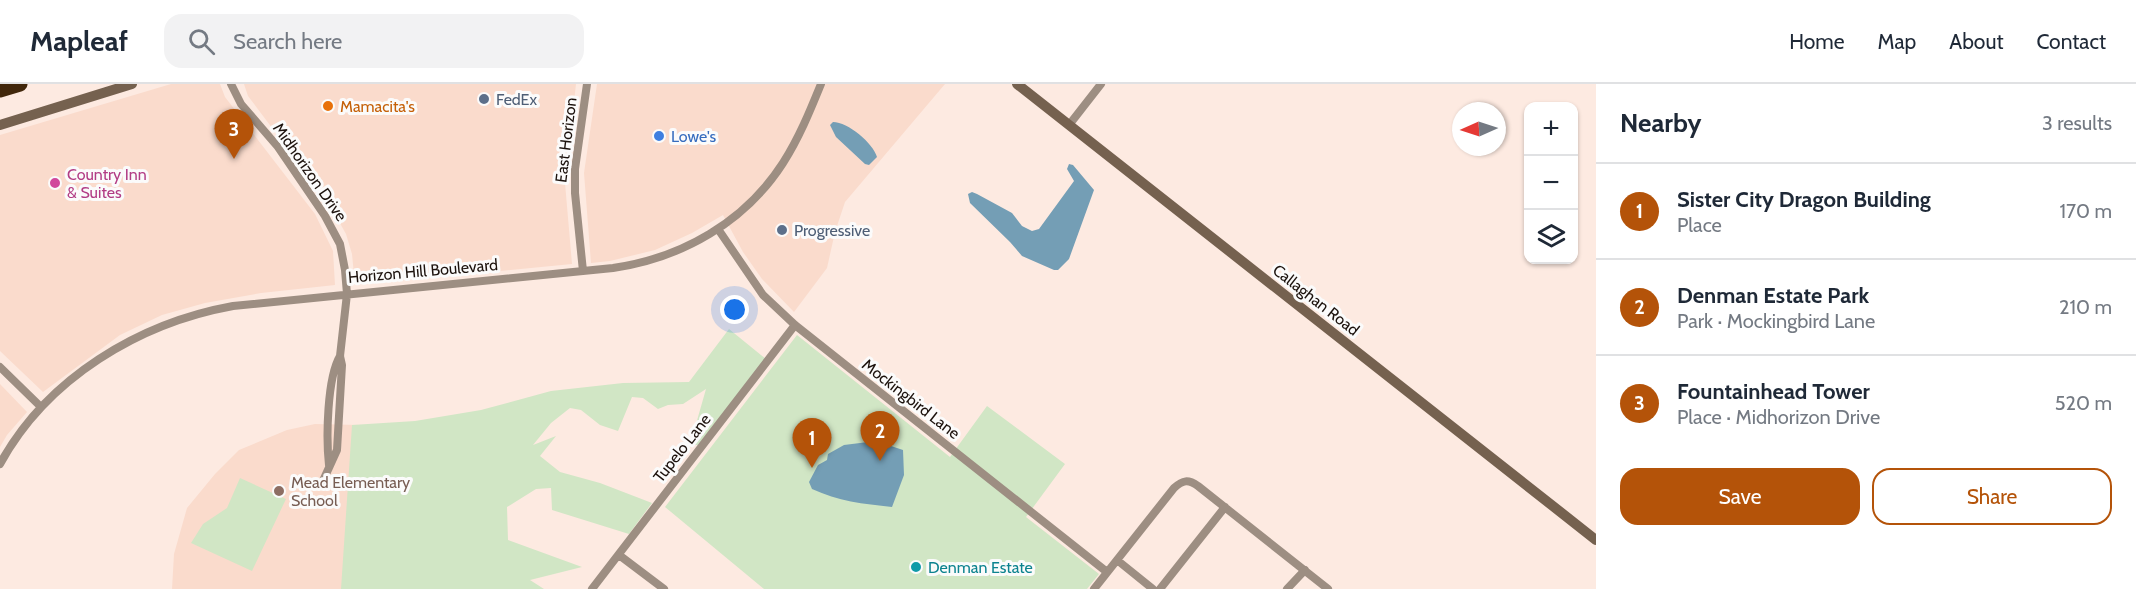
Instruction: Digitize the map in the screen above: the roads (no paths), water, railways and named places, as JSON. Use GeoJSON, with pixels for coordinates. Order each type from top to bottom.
{"type":"FeatureCollection","features":[{"type":"Feature","properties":{"kind":"highway"},"geometry":{"type":"LineString","coordinates":[[0,90],[20,84]]}},
{"type":"Feature","properties":{"kind":"main road"},"geometry":{"type":"LineString","coordinates":[[0,125],[132,84]]}},
{"type":"Feature","properties":{"kind":"main road","name":"Callaghan Road"},"geometry":{"type":"LineString","coordinates":[[1017,84],[1596,540]]}},
{"type":"Feature","properties":{"kind":"street","name":"Midhorizon Drive"},"geometry":{"type":"LineString","coordinates":[[231,84],[241,104],[278,147],[325,216],[340,244],[347,294],[340,356],[342,364],[337,450],[322,483]]}},
{"type":"Feature","properties":{"kind":"street","name":"East Horizon"},"geometry":{"type":"LineString","coordinates":[[583,271],[575,193],[575,169],[588,84]]}},
{"type":"Feature","properties":{"kind":"street","name":"Horizon Hill Boulevard"},"geometry":{"type":"LineString","coordinates":[[0,464],[17,436],[59,389],[117,348],[158,327],[201,312],[233,306],[613,268],[648,262],[689,246],[718,229],[756,199],[771,181],[797,139],[821,84]]}},
{"type":"Feature","properties":{"kind":"street"},"geometry":{"type":"LineString","coordinates":[[1069,125],[1101,84]]}},
{"type":"Feature","properties":{"kind":"street","name":"Mockingbird Lane"},"geometry":{"type":"LineString","coordinates":[[718,229],[764,295],[795,325],[1107,572]]}},
{"type":"Feature","properties":{"kind":"street","name":"Tupelo Lane"},"geometry":{"type":"LineString","coordinates":[[592,589],[795,325]]}},
{"type":"Feature","properties":{"kind":"street","name":"Midhorizon Drive"},"geometry":{"type":"LineString","coordinates":[[329,468],[328,427],[335,364],[340,356]]}},
{"type":"Feature","properties":{"kind":"street"},"geometry":{"type":"LineString","coordinates":[[0,367],[41,407]]}},
{"type":"Feature","properties":{"kind":"street"},"geometry":{"type":"LineString","coordinates":[[328,427],[338,428]]}},
{"type":"Feature","properties":{"kind":"street"},"geometry":{"type":"LineString","coordinates":[[1094,589],[1174,488],[1184,481],[1190,482],[1225,507],[1329,589]]}},
{"type":"Feature","properties":{"kind":"street"},"geometry":{"type":"LineString","coordinates":[[1160,589],[1225,507]]}},
{"type":"Feature","properties":{"kind":"street"},"geometry":{"type":"LineString","coordinates":[[619,555],[664,589]]}},
{"type":"Feature","properties":{"kind":"street"},"geometry":{"type":"LineString","coordinates":[[1117,560],[1153,589]]}},
{"type":"Feature","properties":{"kind":"street"},"geometry":{"type":"LineString","coordinates":[[1287,589],[1305,570]]}},
{"type":"Feature","properties":{"kind":"water"},"geometry":{"type":"Polygon","coordinates":[[[833,122],[846,126],[859,134],[875,151],[877,157],[869,165],[865,164],[836,137],[830,125],[833,122]]]}},
{"type":"Feature","properties":{"kind":"water"},"geometry":{"type":"Polygon","coordinates":[[[1069,164],[1073,165],[1094,190],[1069,259],[1058,270],[1054,270],[1022,256],[970,203],[968,194],[972,192],[977,194],[1012,213],[1022,226],[1032,231],[1039,229],[1074,181],[1067,169],[1069,164]]]}},
{"type":"Feature","properties":{"kind":"water"},"geometry":{"type":"Polygon","coordinates":[[[876,441],[903,450],[904,475],[892,507],[841,499],[812,489],[809,482],[818,465],[827,460],[828,454],[844,445],[876,441]]]}},
{"type":"Feature","properties":{"kind":"place","name":"FedEx"},"geometry":{"type":"Point","coordinates":[484,99]}},
{"type":"Feature","properties":{"kind":"place","name":"Mamacita's"},"geometry":{"type":"Point","coordinates":[328,106]}},
{"type":"Feature","properties":{"kind":"place","name":"Lowe's"},"geometry":{"type":"Point","coordinates":[659,136]}},
{"type":"Feature","properties":{"kind":"place","name":"Fountainhead Tower"},"geometry":{"type":"Point","coordinates":[234,159]}},
{"type":"Feature","properties":{"kind":"place","name":"Country Inn & Suites"},"geometry":{"type":"Point","coordinates":[55,183]}},
{"type":"Feature","properties":{"kind":"place","name":"Progressive"},"geometry":{"type":"Point","coordinates":[782,230]}},
{"type":"Feature","properties":{"kind":"place","name":"Denman Estate Park"},"geometry":{"type":"Point","coordinates":[880,461]}},
{"type":"Feature","properties":{"kind":"place","name":"Sister City Dragon Building"},"geometry":{"type":"Point","coordinates":[812,468]}},
{"type":"Feature","properties":{"kind":"place","name":"Mead Elementary School"},"geometry":{"type":"Point","coordinates":[279,491]}},
{"type":"Feature","properties":{"kind":"place","name":"Denman Estate"},"geometry":{"type":"Point","coordinates":[916,567]}}]}
